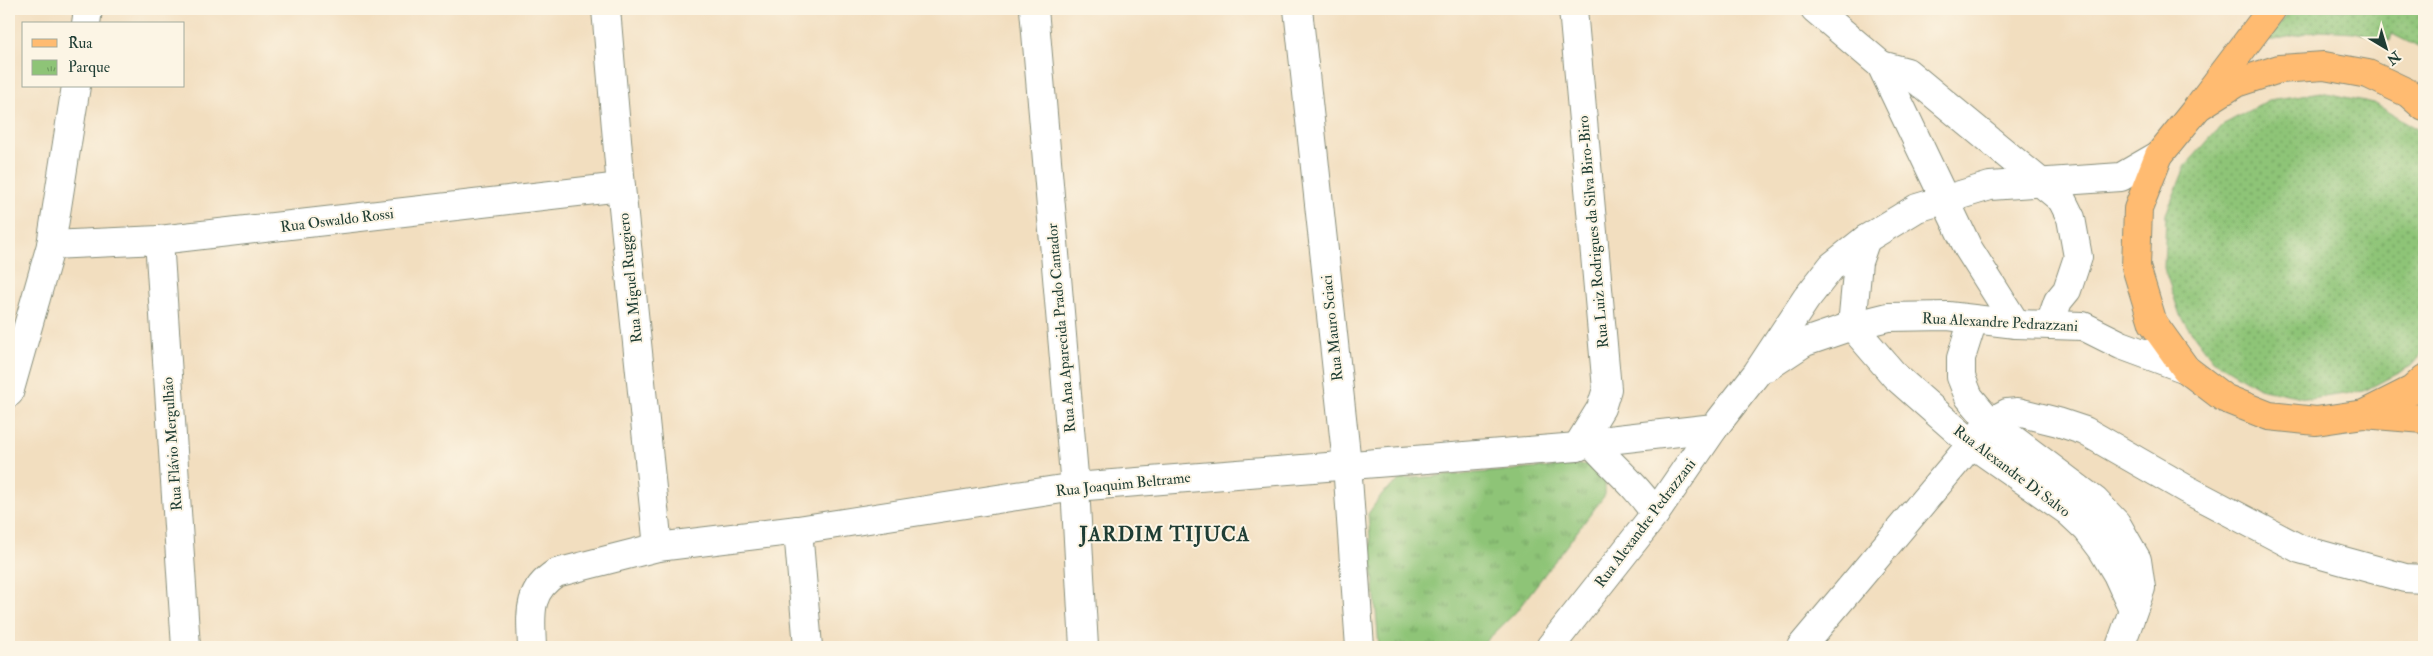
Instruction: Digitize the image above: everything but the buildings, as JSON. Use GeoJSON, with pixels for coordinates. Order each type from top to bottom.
{"type":"FeatureCollection","features":[{"type":"Feature","properties":{"kind":"main road"},"geometry":{"type":"LineString","coordinates":[[2272,9],[2159,155],[2138,209],[2136,267],[2152,323],[2186,370],[2224,398],[2269,416],[2316,421],[2364,414],[2424,419]]}},
{"type":"Feature","properties":{"kind":"main road"},"geometry":{"type":"LineString","coordinates":[[2198,107],[2236,83],[2279,69],[2324,66],[2368,74],[2419,100]]}},
{"type":"Feature","properties":{"kind":"main road"},"geometry":{"type":"LineString","coordinates":[[2364,414],[2412,390],[2424,379]]}},
{"type":"Feature","properties":{"kind":"street"},"geometry":{"type":"LineString","coordinates":[[86,22],[88,9]]}},
{"type":"Feature","properties":{"kind":"street","name":"Rua Miguel Ruggiero"},"geometry":{"type":"LineString","coordinates":[[606,9],[621,188],[658,547]]}},
{"type":"Feature","properties":{"kind":"street","name":"Rua Ana Aparecida Prado Cantador"},"geometry":{"type":"LineString","coordinates":[[1034,9],[1075,488],[1084,647]]}},
{"type":"Feature","properties":{"kind":"street","name":"Rua Mauro Sciaci"},"geometry":{"type":"LineString","coordinates":[[1298,9],[1347,464],[1360,647]]}},
{"type":"Feature","properties":{"kind":"street","name":"Rua Luiz Rodrigues da Silva Biro-Biro"},"geometry":{"type":"LineString","coordinates":[[1573,9],[1607,388],[1601,408],[1584,445]]}},
{"type":"Feature","properties":{"kind":"street"},"geometry":{"type":"LineString","coordinates":[[1815,9],[1881,65],[1923,150],[1945,201],[1977,263],[2016,324]]}},
{"type":"Feature","properties":{"kind":"street"},"geometry":{"type":"LineString","coordinates":[[1881,65],[1907,72],[2062,200],[2071,218],[2078,257],[2067,290],[2058,301],[2050,324]]}},
{"type":"Feature","properties":{"kind":"street"},"geometry":{"type":"LineString","coordinates":[[9,393],[51,245],[76,88]]}},
{"type":"Feature","properties":{"kind":"street","name":"Rua Alexandre Pedrazzani"},"geometry":{"type":"LineString","coordinates":[[1550,647],[1655,514],[1714,428],[1757,373],[1806,299],[1832,266],[1866,239],[1917,208],[1990,186],[2121,177],[2159,155]]}},
{"type":"Feature","properties":{"kind":"street","name":"Rua Oswaldo Rossi"},"geometry":{"type":"LineString","coordinates":[[51,245],[158,240],[621,188]]}},
{"type":"Feature","properties":{"kind":"street"},"geometry":{"type":"LineString","coordinates":[[1852,326],[1858,262],[1866,239]]}},
{"type":"Feature","properties":{"kind":"street","name":"Rua Flávio Mergulhão"},"geometry":{"type":"LineString","coordinates":[[158,240],[186,647]]}},
{"type":"Feature","properties":{"kind":"street","name":"Rua Alexandre Pedrazzani"},"geometry":{"type":"LineString","coordinates":[[1757,373],[1805,342],[1852,326],[1888,317],[1948,316],[2016,324],[2083,326],[2121,345],[2186,370]]}},
{"type":"Feature","properties":{"kind":"street","name":"Rua Alexandre Di Salvo"},"geometry":{"type":"LineString","coordinates":[[1974,320],[1961,358],[1962,378],[1970,397],[1990,422],[2095,501],[2116,523],[2137,560],[2141,588],[2132,608],[2120,647]]}},
{"type":"Feature","properties":{"kind":"street","name":"Rua Alexandre Di Salvo"},"geometry":{"type":"LineString","coordinates":[[1852,326],[1895,376],[1972,444],[2069,512],[2087,530],[2112,566],[2132,608]]}},
{"type":"Feature","properties":{"kind":"street"},"geometry":{"type":"LineString","coordinates":[[1800,647],[1990,422],[2007,413],[2018,412],[2085,431],[2186,489],[2300,549],[2406,578],[2424,579]]}},
{"type":"Feature","properties":{"kind":"street","name":"Rua Joaquim Beltrame"},"geometry":{"type":"LineString","coordinates":[[532,647],[530,612],[538,588],[546,579],[556,573],[658,547],[798,530],[1075,488],[1584,445],[1714,428]]}},
{"type":"Feature","properties":{"kind":"street"},"geometry":{"type":"LineString","coordinates":[[1584,445],[1608,462],[1643,495],[1655,514]]}},
{"type":"Feature","properties":{"kind":"street"},"geometry":{"type":"LineString","coordinates":[[798,530],[808,647]]}},
{"type":"Feature","properties":{"kind":"green space"},"geometry":{"type":"Polygon","coordinates":[[[2290,9],[2424,9],[2424,50],[2392,34],[2390,41],[2354,32],[2319,30],[2269,41],[2290,9]]]}},
{"type":"Feature","properties":{"kind":"green space"},"geometry":{"type":"Polygon","coordinates":[[[2322,92],[2374,103],[2420,131],[2424,137],[2424,351],[2411,366],[2364,391],[2310,399],[2259,388],[2213,360],[2181,318],[2164,268],[2166,214],[2186,165],[2222,125],[2269,100],[2322,92]]]}},
{"type":"Feature","properties":{"kind":"green space"},"geometry":{"type":"Polygon","coordinates":[[[1591,464],[1605,477],[1605,495],[1515,613],[1480,647],[1379,647],[1368,514],[1382,494],[1401,479],[1591,464]]]}},
{"type":"Feature","properties":{"kind":"district","name":"JARDIM TIJUCA"},"geometry":{"type":"Point","coordinates":[1165,534]}}]}
